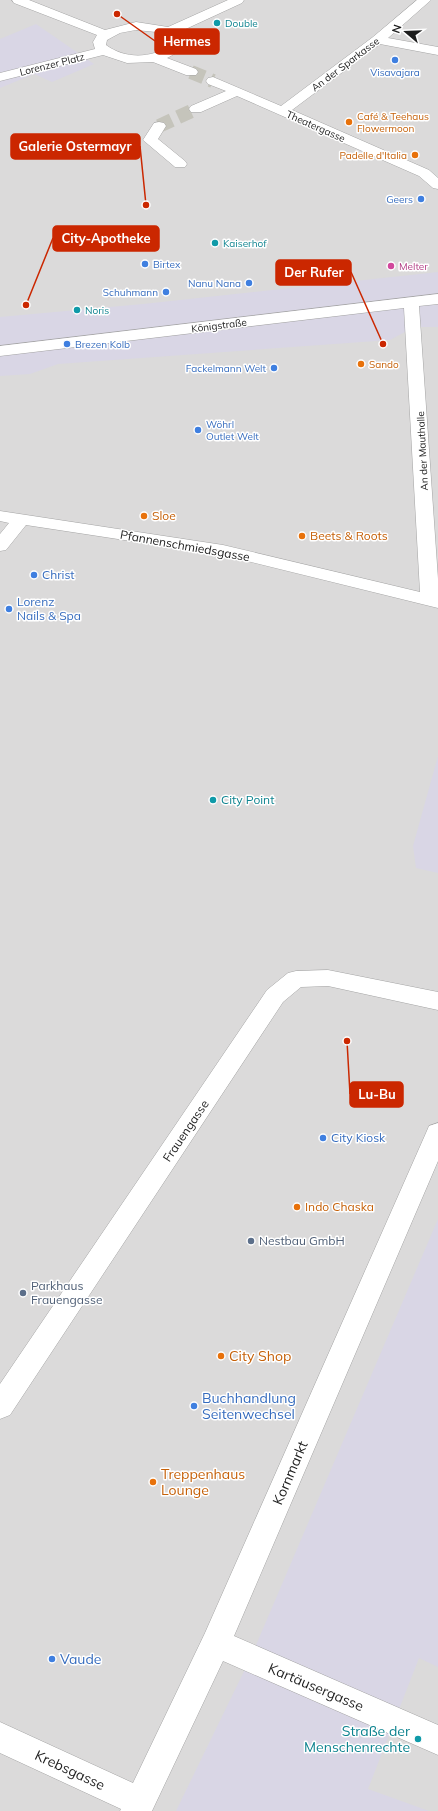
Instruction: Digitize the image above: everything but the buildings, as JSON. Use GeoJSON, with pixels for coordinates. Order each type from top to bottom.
{"type":"FeatureCollection","features":[{"type":"Feature","properties":{"kind":"street"},"geometry":{"type":"LineString","coordinates":[[18,0],[106,34]]}},
{"type":"Feature","properties":{"kind":"street"},"geometry":{"type":"LineString","coordinates":[[168,32],[238,0]]}},
{"type":"Feature","properties":{"kind":"street","name":"An der Sparkasse"},"geometry":{"type":"LineString","coordinates":[[282,111],[378,40],[425,0]]}},
{"type":"Feature","properties":{"kind":"street"},"geometry":{"type":"LineString","coordinates":[[136,26],[148,27],[168,32],[175,36],[178,41],[176,46],[164,55],[153,57],[131,59],[116,56],[104,51],[100,47],[99,42],[106,34],[136,26]]}},
{"type":"Feature","properties":{"kind":"street"},"geometry":{"type":"LineString","coordinates":[[378,40],[438,51]]}},
{"type":"Feature","properties":{"kind":"street","name":"Lorenzer Platz"},"geometry":{"type":"LineString","coordinates":[[0,77],[104,51]]}},
{"type":"Feature","properties":{"kind":"street"},"geometry":{"type":"LineString","coordinates":[[153,57],[191,72]]}},
{"type":"Feature","properties":{"kind":"street","name":"Theatergasse"},"geometry":{"type":"LineString","coordinates":[[213,81],[424,173],[438,185]]}},
{"type":"Feature","properties":{"kind":"street"},"geometry":{"type":"LineString","coordinates":[[196,110],[238,91]]}},
{"type":"Feature","properties":{"kind":"street"},"geometry":{"type":"LineString","coordinates":[[159,126],[150,140],[180,164]]}},
{"type":"Feature","properties":{"kind":"street","name":"Königstraße"},"geometry":{"type":"LineString","coordinates":[[0,351],[438,299]]}},
{"type":"Feature","properties":{"kind":"street","name":"An der Mauthalle"},"geometry":{"type":"LineString","coordinates":[[411,301],[434,601]]}},
{"type":"Feature","properties":{"kind":"street","name":"Pfannenschmiedsgasse"},"geometry":{"type":"LineString","coordinates":[[0,516],[223,550],[434,601]]}},
{"type":"Feature","properties":{"kind":"street"},"geometry":{"type":"LineString","coordinates":[[0,546],[20,520]]}},
{"type":"Feature","properties":{"kind":"street","name":"Frauengasse"},"geometry":{"type":"LineString","coordinates":[[0,1407],[276,996],[296,979],[328,978],[438,1001]]}},
{"type":"Feature","properties":{"kind":"street","name":"Kornmarkt"},"geometry":{"type":"LineString","coordinates":[[138,1807],[216,1643],[438,1133]]}},
{"type":"Feature","properties":{"kind":"street","name":"Kartäusergasse"},"geometry":{"type":"LineString","coordinates":[[216,1643],[438,1740]]}},
{"type":"Feature","properties":{"kind":"street","name":"Krebsgasse"},"geometry":{"type":"LineString","coordinates":[[0,1737],[138,1807]]}},
{"type":"Feature","properties":{"kind":"shaded area"},"geometry":{"type":"Polygon","coordinates":[[[0,0],[438,0],[438,1811],[0,1811],[0,0]]]}},
{"type":"Feature","properties":{"kind":"shaded area"},"geometry":{"type":"Polygon","coordinates":[[[36,24],[94,64],[52,82],[34,74],[0,88],[0,39],[36,24]]]}},
{"type":"Feature","properties":{"kind":"shaded area"},"geometry":{"type":"Polygon","coordinates":[[[438,272],[438,327],[414,327],[390,340],[58,364],[30,374],[0,376],[0,317],[143,304],[438,272]]]}},
{"type":"Feature","properties":{"kind":"shaded area"},"geometry":{"type":"Polygon","coordinates":[[[438,756],[438,873],[416,868],[413,846],[438,756]]]}},
{"type":"Feature","properties":{"kind":"shaded area"},"geometry":{"type":"Polygon","coordinates":[[[438,1219],[438,1667],[419,1658],[368,1789],[429,1811],[176,1811],[250,1659],[438,1219]]]}},
{"type":"Feature","properties":{"kind":"tunnel"},"geometry":{"type":"LineString","coordinates":[[191,72],[213,81]]}},
{"type":"Feature","properties":{"kind":"tunnel"},"geometry":{"type":"LineString","coordinates":[[159,126],[196,109]]}},
{"type":"Feature","properties":{"kind":"place","name":"Hermes"},"geometry":{"type":"Point","coordinates":[117,14]}},
{"type":"Feature","properties":{"kind":"place","name":"Double"},"geometry":{"type":"Point","coordinates":[217,23]}},
{"type":"Feature","properties":{"kind":"place","name":"Visavajara"},"geometry":{"type":"Point","coordinates":[395,60]}},
{"type":"Feature","properties":{"kind":"place","name":"Café & Teehaus Flowermoon"},"geometry":{"type":"Point","coordinates":[349,122]}},
{"type":"Feature","properties":{"kind":"place","name":"Padelle d'Italia"},"geometry":{"type":"Point","coordinates":[415,155]}},
{"type":"Feature","properties":{"kind":"place","name":"Geers"},"geometry":{"type":"Point","coordinates":[421,199]}},
{"type":"Feature","properties":{"kind":"place","name":"Galerie Ostermayr"},"geometry":{"type":"Point","coordinates":[146,205]}},
{"type":"Feature","properties":{"kind":"place","name":"Kaiserhof"},"geometry":{"type":"Point","coordinates":[215,243]}},
{"type":"Feature","properties":{"kind":"place","name":"Birtex"},"geometry":{"type":"Point","coordinates":[145,264]}},
{"type":"Feature","properties":{"kind":"place","name":"Melter"},"geometry":{"type":"Point","coordinates":[391,266]}},
{"type":"Feature","properties":{"kind":"place","name":"Nanu Nana"},"geometry":{"type":"Point","coordinates":[249,283]}},
{"type":"Feature","properties":{"kind":"place","name":"Schuhmann"},"geometry":{"type":"Point","coordinates":[166,292]}},
{"type":"Feature","properties":{"kind":"place","name":"City-Apotheke"},"geometry":{"type":"Point","coordinates":[26,305]}},
{"type":"Feature","properties":{"kind":"place","name":"Noris"},"geometry":{"type":"Point","coordinates":[77,310]}},
{"type":"Feature","properties":{"kind":"place","name":"Brezen Kolb"},"geometry":{"type":"Point","coordinates":[67,344]}},
{"type":"Feature","properties":{"kind":"place","name":"Der Rufer"},"geometry":{"type":"Point","coordinates":[383,344]}},
{"type":"Feature","properties":{"kind":"place","name":"Sando"},"geometry":{"type":"Point","coordinates":[361,364]}},
{"type":"Feature","properties":{"kind":"place","name":"Fackelmann Welt"},"geometry":{"type":"Point","coordinates":[274,368]}},
{"type":"Feature","properties":{"kind":"place","name":"Wöhrl Outlet Welt"},"geometry":{"type":"Point","coordinates":[198,430]}},
{"type":"Feature","properties":{"kind":"place","name":"Sloe"},"geometry":{"type":"Point","coordinates":[144,516]}},
{"type":"Feature","properties":{"kind":"place","name":"Beets & Roots"},"geometry":{"type":"Point","coordinates":[302,536]}},
{"type":"Feature","properties":{"kind":"place","name":"Christ"},"geometry":{"type":"Point","coordinates":[34,575]}},
{"type":"Feature","properties":{"kind":"place","name":"Lorenz Nails & Spa"},"geometry":{"type":"Point","coordinates":[9,609]}},
{"type":"Feature","properties":{"kind":"place","name":"City Point"},"geometry":{"type":"Point","coordinates":[213,800]}},
{"type":"Feature","properties":{"kind":"place","name":"Lu-Bu"},"geometry":{"type":"Point","coordinates":[347,1041]}},
{"type":"Feature","properties":{"kind":"place","name":"City Kiosk"},"geometry":{"type":"Point","coordinates":[323,1138]}},
{"type":"Feature","properties":{"kind":"place","name":"Indo Chaska"},"geometry":{"type":"Point","coordinates":[297,1207]}},
{"type":"Feature","properties":{"kind":"place","name":"Nestbau GmbH"},"geometry":{"type":"Point","coordinates":[251,1241]}},
{"type":"Feature","properties":{"kind":"place","name":"Parkhaus Frauengasse"},"geometry":{"type":"Point","coordinates":[23,1293]}},
{"type":"Feature","properties":{"kind":"place","name":"City Shop"},"geometry":{"type":"Point","coordinates":[221,1356]}},
{"type":"Feature","properties":{"kind":"place","name":"Buchhandlung Seitenwechsel"},"geometry":{"type":"Point","coordinates":[194,1406]}},
{"type":"Feature","properties":{"kind":"place","name":"Treppenhaus Lounge"},"geometry":{"type":"Point","coordinates":[153,1482]}},
{"type":"Feature","properties":{"kind":"place","name":"Vaude"},"geometry":{"type":"Point","coordinates":[52,1659]}},
{"type":"Feature","properties":{"kind":"place","name":"Straße der Menschenrechte"},"geometry":{"type":"Point","coordinates":[418,1739]}}]}
